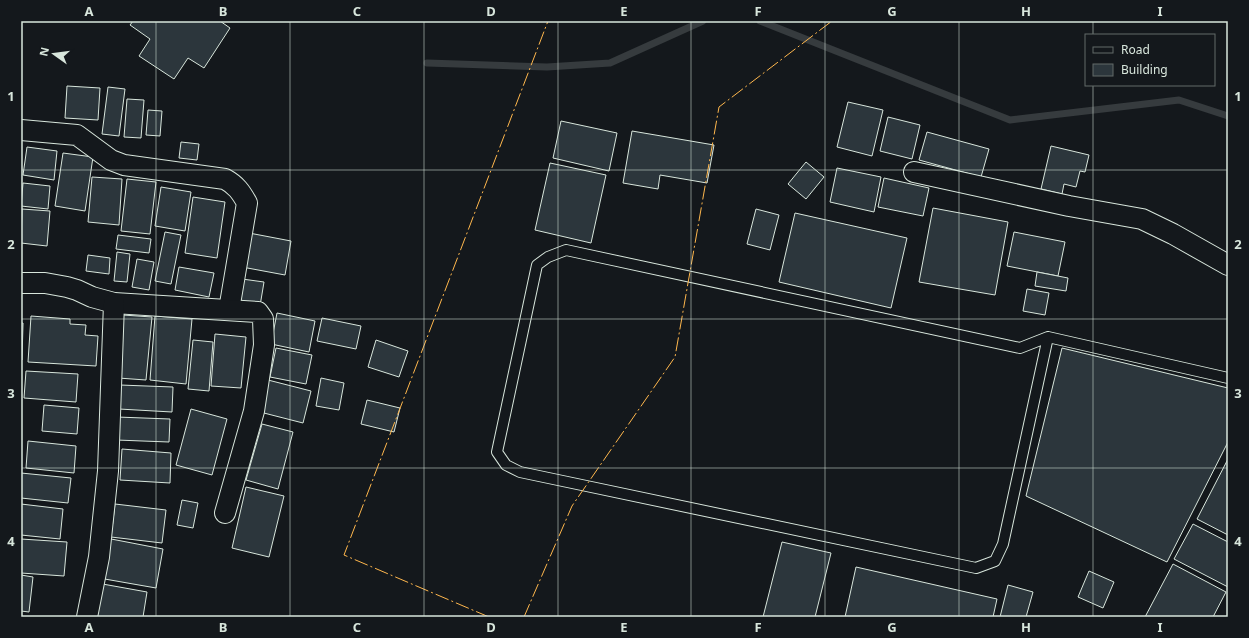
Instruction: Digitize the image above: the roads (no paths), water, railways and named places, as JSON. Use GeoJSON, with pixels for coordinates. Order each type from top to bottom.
{"type":"FeatureCollection","features":[{"type":"Feature","properties":{"kind":"street"},"geometry":{"type":"LineString","coordinates":[[21,130],[77,135],[111,160],[124,165],[225,179],[235,185],[242,194],[246,204],[229,310]]}},
{"type":"Feature","properties":{"kind":"street"},"geometry":{"type":"LineString","coordinates":[[914,172],[1069,206],[1142,218],[1228,265]]}},
{"type":"Feature","properties":{"kind":"street"},"geometry":{"type":"LineString","coordinates":[[21,283],[44,283],[67,287],[92,297],[114,303],[258,312],[261,315],[263,319],[264,345],[254,411],[225,513]]}},
{"type":"Feature","properties":{"kind":"street"},"geometry":{"type":"LineString","coordinates":[[86,617],[99,557],[108,471],[114,303]]}},
{"type":"Feature","properties":{"kind":"lane"},"geometry":{"type":"LineString","coordinates":[[1048,337],[1003,544],[995,561],[976,568],[520,472],[506,465],[497,452],[537,266],[548,257],[566,250],[1020,348],[1048,337],[1228,378]]}},
{"type":"Feature","properties":{"kind":"waterway"},"geometry":{"type":"LineString","coordinates":[[427,63],[547,67],[610,63],[703,21]]}},
{"type":"Feature","properties":{"kind":"waterway"},"geometry":{"type":"LineString","coordinates":[[760,21],[1010,120],[1179,100],[1228,116]]}}]}
